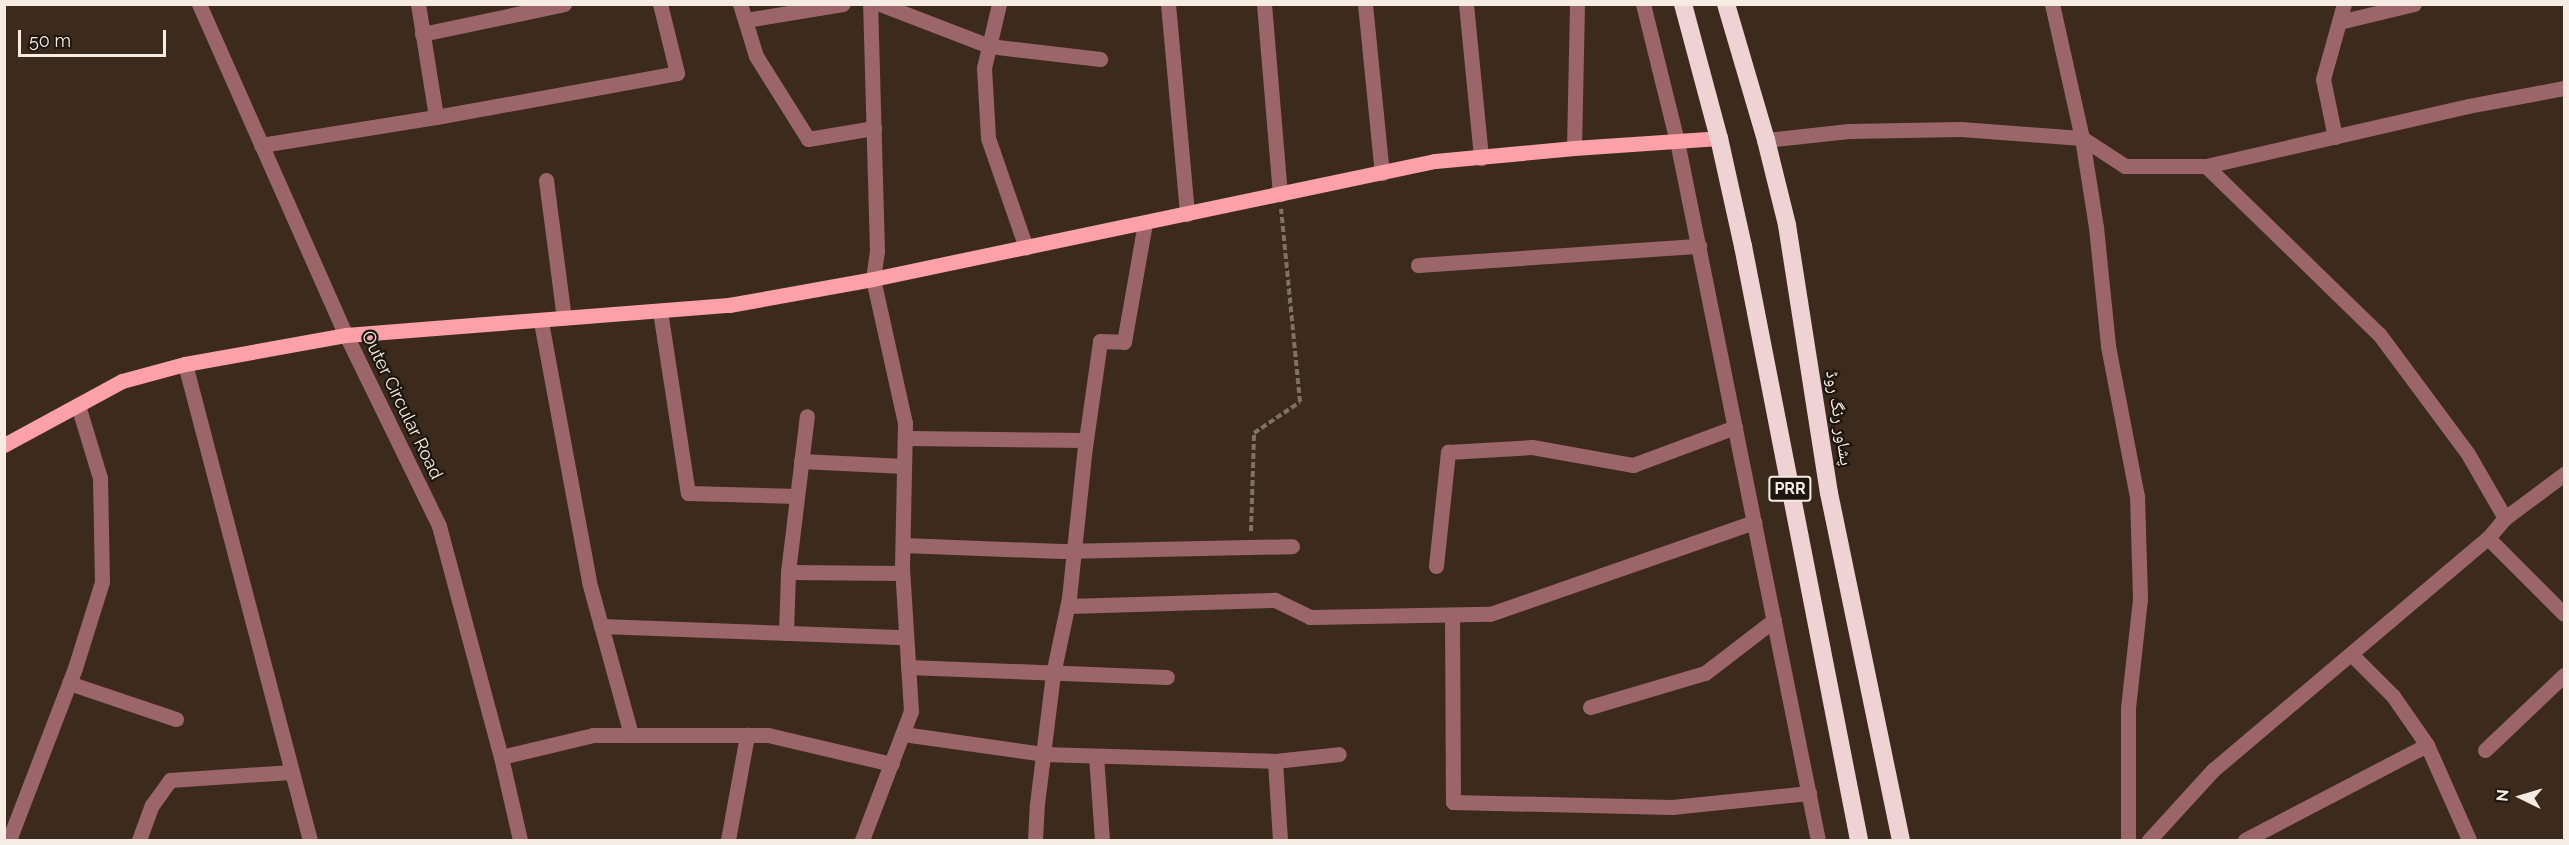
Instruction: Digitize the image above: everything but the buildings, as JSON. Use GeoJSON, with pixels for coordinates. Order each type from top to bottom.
{"type":"FeatureCollection","features":[{"type":"Feature","properties":{"kind":"highway","name":"PRR"},"geometry":{"type":"LineString","coordinates":[[1683,4],[1719,138],[1743,246],[1859,840]]}},
{"type":"Feature","properties":{"kind":"highway","name":"پشاور رنگ روڈ"},"geometry":{"type":"LineString","coordinates":[[1726,4],[1766,140],[1787,225],[1832,505],[1901,840]]}},
{"type":"Feature","properties":{"kind":"main road"},"geometry":{"type":"LineString","coordinates":[[4,445],[122,381],[185,364],[346,335],[541,322],[564,318],[729,305],[1026,248],[1435,161],[1719,138]]}},
{"type":"Feature","properties":{"kind":"street","name":"Outer Circular Road"},"geometry":{"type":"LineString","coordinates":[[199,4],[346,335],[439,526],[501,757],[520,840]]}},
{"type":"Feature","properties":{"kind":"street"},"geometry":{"type":"LineString","coordinates":[[418,4],[436,117]]}},
{"type":"Feature","properties":{"kind":"street"},"geometry":{"type":"LineString","coordinates":[[422,34],[564,4]]}},
{"type":"Feature","properties":{"kind":"street"},"geometry":{"type":"LineString","coordinates":[[261,145],[436,117],[677,73],[660,4]]}},
{"type":"Feature","properties":{"kind":"street"},"geometry":{"type":"LineString","coordinates":[[740,4],[756,56],[808,139],[874,128]]}},
{"type":"Feature","properties":{"kind":"street"},"geometry":{"type":"LineString","coordinates":[[746,20],[843,4]]}},
{"type":"Feature","properties":{"kind":"street"},"geometry":{"type":"LineString","coordinates":[[862,840],[911,711],[902,573],[905,423],[873,279],[877,251],[870,4]]}},
{"type":"Feature","properties":{"kind":"street"},"geometry":{"type":"LineString","coordinates":[[880,4],[989,46],[1100,59]]}},
{"type":"Feature","properties":{"kind":"street"},"geometry":{"type":"LineString","coordinates":[[999,4],[984,68],[988,138],[1026,248]]}},
{"type":"Feature","properties":{"kind":"street"},"geometry":{"type":"LineString","coordinates":[[1168,4],[1187,214]]}},
{"type":"Feature","properties":{"kind":"street"},"geometry":{"type":"LineString","coordinates":[[1264,4],[1280,194]]}},
{"type":"Feature","properties":{"kind":"street"},"geometry":{"type":"LineString","coordinates":[[1365,4],[1382,173]]}},
{"type":"Feature","properties":{"kind":"street"},"geometry":{"type":"LineString","coordinates":[[1466,4],[1481,158]]}},
{"type":"Feature","properties":{"kind":"street"},"geometry":{"type":"LineString","coordinates":[[1574,148],[1577,4]]}},
{"type":"Feature","properties":{"kind":"street"},"geometry":{"type":"LineString","coordinates":[[1643,4],[1677,141],[1699,246],[1818,840]]}},
{"type":"Feature","properties":{"kind":"street"},"geometry":{"type":"LineString","coordinates":[[2052,4],[2082,138],[2096,227],[2108,346],[2137,496],[2140,599],[2128,708],[2128,840]]}},
{"type":"Feature","properties":{"kind":"street"},"geometry":{"type":"LineString","coordinates":[[2335,137],[2323,79],[2344,4]]}},
{"type":"Feature","properties":{"kind":"street"},"geometry":{"type":"LineString","coordinates":[[2339,22],[2414,4]]}},
{"type":"Feature","properties":{"kind":"street"},"geometry":{"type":"LineString","coordinates":[[1766,140],[1849,131],[1961,129],[2082,138],[2125,166],[2206,166],[2468,106],[2565,88]]}},
{"type":"Feature","properties":{"kind":"street"},"geometry":{"type":"LineString","coordinates":[[2206,166],[2379,334],[2468,454],[2505,518]]}},
{"type":"Feature","properties":{"kind":"street"},"geometry":{"type":"LineString","coordinates":[[546,180],[564,318]]}},
{"type":"Feature","properties":{"kind":"street"},"geometry":{"type":"LineString","coordinates":[[1035,840],[1053,674],[1068,606],[1086,440],[1100,341],[1124,342],[1145,223]]}},
{"type":"Feature","properties":{"kind":"street"},"geometry":{"type":"LineString","coordinates":[[1418,265],[1699,246]]}},
{"type":"Feature","properties":{"kind":"street"},"geometry":{"type":"LineString","coordinates":[[660,311],[688,493],[797,496]]}},
{"type":"Feature","properties":{"kind":"street"},"geometry":{"type":"LineString","coordinates":[[541,322],[589,582],[631,735]]}},
{"type":"Feature","properties":{"kind":"street"},"geometry":{"type":"LineString","coordinates":[[185,364],[310,840]]}},
{"type":"Feature","properties":{"kind":"street"},"geometry":{"type":"LineString","coordinates":[[9,840],[69,683],[102,582],[100,478],[78,405]]}},
{"type":"Feature","properties":{"kind":"street"},"geometry":{"type":"LineString","coordinates":[[786,633],[788,572],[807,416]]}},
{"type":"Feature","properties":{"kind":"street"},"geometry":{"type":"LineString","coordinates":[[1436,566],[1448,452],[1532,447],[1633,465],[1735,427]]}},
{"type":"Feature","properties":{"kind":"street"},"geometry":{"type":"LineString","coordinates":[[905,438],[1086,440]]}},
{"type":"Feature","properties":{"kind":"street"},"geometry":{"type":"LineString","coordinates":[[801,461],[904,466]]}},
{"type":"Feature","properties":{"kind":"street"},"geometry":{"type":"LineString","coordinates":[[2149,840],[2213,770],[2488,538],[2505,518],[2565,474]]}},
{"type":"Feature","properties":{"kind":"street"},"geometry":{"type":"LineString","coordinates":[[1068,606],[1275,600],[1310,617],[1490,614],[1754,522]]}},
{"type":"Feature","properties":{"kind":"street"},"geometry":{"type":"LineString","coordinates":[[2488,538],[2565,614]]}},
{"type":"Feature","properties":{"kind":"street"},"geometry":{"type":"LineString","coordinates":[[903,545],[1074,550],[1292,546]]}},
{"type":"Feature","properties":{"kind":"street"},"geometry":{"type":"LineString","coordinates":[[788,572],[902,573]]}},
{"type":"Feature","properties":{"kind":"street"},"geometry":{"type":"LineString","coordinates":[[1452,615],[1453,802],[1672,807],[1809,793]]}},
{"type":"Feature","properties":{"kind":"street"},"geometry":{"type":"LineString","coordinates":[[1590,707],[1706,673],[1774,620]]}},
{"type":"Feature","properties":{"kind":"street"},"geometry":{"type":"LineString","coordinates":[[601,626],[905,637]]}},
{"type":"Feature","properties":{"kind":"street"},"geometry":{"type":"LineString","coordinates":[[2352,655],[2393,696],[2427,745],[2469,840]]}},
{"type":"Feature","properties":{"kind":"street"},"geometry":{"type":"LineString","coordinates":[[908,667],[1053,674],[1167,676]]}},
{"type":"Feature","properties":{"kind":"street"},"geometry":{"type":"LineString","coordinates":[[2485,750],[2565,675]]}},
{"type":"Feature","properties":{"kind":"street"},"geometry":{"type":"LineString","coordinates":[[69,683],[176,719]]}},
{"type":"Feature","properties":{"kind":"street"},"geometry":{"type":"LineString","coordinates":[[903,734],[1043,754],[1275,761],[1339,754]]}},
{"type":"Feature","properties":{"kind":"street"},"geometry":{"type":"LineString","coordinates":[[501,757],[593,735],[768,735],[892,764]]}},
{"type":"Feature","properties":{"kind":"street"},"geometry":{"type":"LineString","coordinates":[[728,840],[747,735]]}},
{"type":"Feature","properties":{"kind":"street"},"geometry":{"type":"LineString","coordinates":[[2245,840],[2427,745]]}},
{"type":"Feature","properties":{"kind":"street"},"geometry":{"type":"LineString","coordinates":[[1096,756],[1102,840]]}},
{"type":"Feature","properties":{"kind":"street"},"geometry":{"type":"LineString","coordinates":[[1275,761],[1280,840]]}},
{"type":"Feature","properties":{"kind":"street"},"geometry":{"type":"LineString","coordinates":[[139,840],[152,805],[171,780],[292,772]]}},
{"type":"Feature","properties":{"kind":"path"},"geometry":{"type":"LineString","coordinates":[[1251,546],[1254,433],[1300,402],[1280,194]]}}]}
